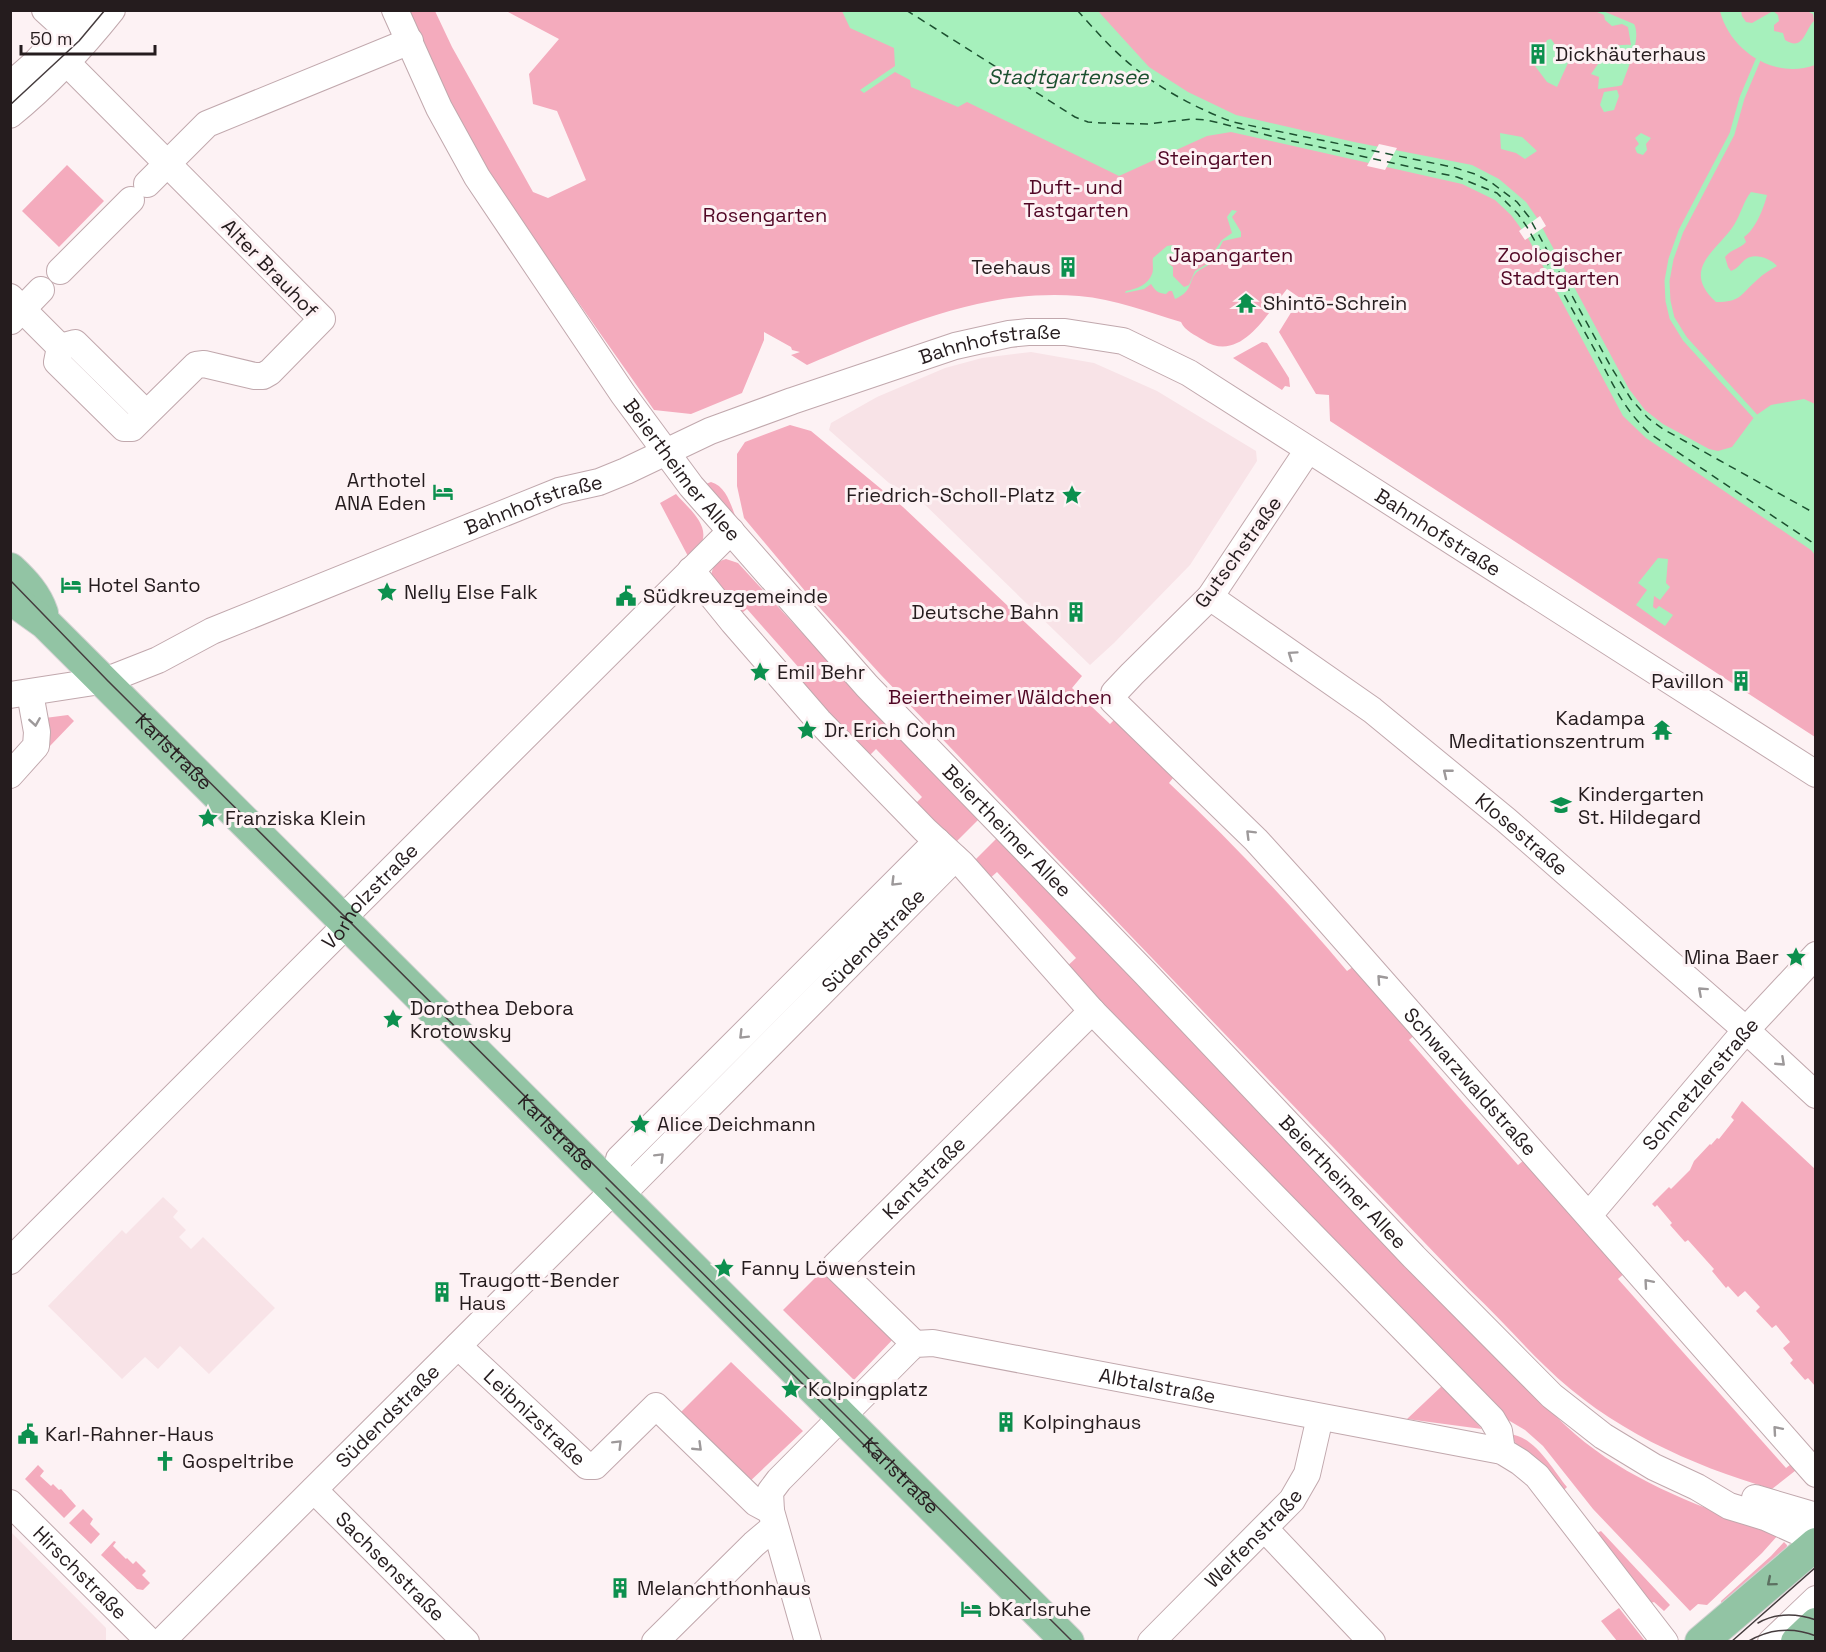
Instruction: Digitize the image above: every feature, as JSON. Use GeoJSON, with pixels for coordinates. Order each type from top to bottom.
{"type":"FeatureCollection","features":[{"type":"Feature","properties":{"kind":"main road","name":"Karlstraße"},"geometry":{"type":"LineString","coordinates":[[10,569],[26,584],[39,603],[45,623]]}},
{"type":"Feature","properties":{"kind":"main road","name":"Karlstraße"},"geometry":{"type":"LineString","coordinates":[[10,598],[45,623],[1068,1641]]}},
{"type":"Feature","properties":{"kind":"main road"},"geometry":{"type":"LineString","coordinates":[[1701,1641],[1815,1544]]}},
{"type":"Feature","properties":{"kind":"main road"},"geometry":{"type":"LineString","coordinates":[[1797,1641],[1815,1624]]}},
{"type":"Feature","properties":{"kind":"street","name":"Alter Brauhof"},"geometry":{"type":"LineString","coordinates":[[41,290],[14,309],[60,347],[57,362],[124,428],[132,428],[196,365],[204,364],[263,376],[270,372],[322,319],[167,163],[45,10]]}},
{"type":"Feature","properties":{"kind":"street"},"geometry":{"type":"LineString","coordinates":[[10,85],[72,46],[85,10]]}},
{"type":"Feature","properties":{"kind":"street"},"geometry":{"type":"LineString","coordinates":[[10,115],[29,100],[72,46],[112,10]]}},
{"type":"Feature","properties":{"kind":"street","name":"Beiertheimer Allee"},"geometry":{"type":"LineString","coordinates":[[395,10],[439,108],[477,177],[623,394],[665,452],[731,531],[875,694],[1534,1380],[1581,1421],[1654,1467],[1697,1487],[1729,1506],[1766,1517],[1815,1540]]}},
{"type":"Feature","properties":{"kind":"street"},"geometry":{"type":"LineString","coordinates":[[60,271],[207,124],[410,41]]}},
{"type":"Feature","properties":{"kind":"street","name":"Bahnhofstraße"},"geometry":{"type":"LineString","coordinates":[[20,694],[103,681],[158,660],[193,640],[244,618],[560,490],[599,482],[710,431],[848,381],[955,346],[1009,334],[1065,332],[1123,341],[1189,373],[1815,774]]}},
{"type":"Feature","properties":{"kind":"street","name":"Gutschstraße"},"geometry":{"type":"LineString","coordinates":[[1113,701],[1114,693],[1210,597],[1308,450]]}},
{"type":"Feature","properties":{"kind":"street","name":"Vorholzstraße"},"geometry":{"type":"LineString","coordinates":[[10,1261],[341,930],[352,909],[360,900],[731,531]]}},
{"type":"Feature","properties":{"kind":"street"},"geometry":{"type":"LineString","coordinates":[[691,570],[732,622],[819,721],[939,843],[1092,1011],[1492,1419],[1500,1441],[1537,1476],[1665,1641]]}},
{"type":"Feature","properties":{"kind":"street","name":"Klosestraße"},"geometry":{"type":"LineString","coordinates":[[1210,597],[1372,710],[1506,820],[1746,1030],[1815,1095]]}},
{"type":"Feature","properties":{"kind":"street"},"geometry":{"type":"LineString","coordinates":[[10,775],[36,746],[37,732],[20,694]]}},
{"type":"Feature","properties":{"kind":"street","name":"Schwarzwaldstraße"},"geometry":{"type":"LineString","coordinates":[[1113,701],[1256,840],[1815,1474]]}},
{"type":"Feature","properties":{"kind":"street","name":"Südendstraße"},"geometry":{"type":"LineString","coordinates":[[614,1190],[619,1159],[772,1005],[939,843]]}},
{"type":"Feature","properties":{"kind":"street","name":"Südendstraße"},"geometry":{"type":"LineString","coordinates":[[161,1641],[614,1190],[630,1186],[791,1023],[939,843]]}},
{"type":"Feature","properties":{"kind":"street","name":"Schnetzlerstraße"},"geometry":{"type":"LineString","coordinates":[[1589,1215],[1746,1030],[1815,955]]}},
{"type":"Feature","properties":{"kind":"street"},"geometry":{"type":"LineString","coordinates":[[772,1005],[791,1023]]}},
{"type":"Feature","properties":{"kind":"street","name":"Kantstraße"},"geometry":{"type":"LineString","coordinates":[[915,1344],[835,1266],[1092,1011]]}},
{"type":"Feature","properties":{"kind":"street"},"geometry":{"type":"LineString","coordinates":[[671,1106],[691,1125]]}},
{"type":"Feature","properties":{"kind":"street","name":"Albtalstraße"},"geometry":{"type":"LineString","coordinates":[[915,1344],[933,1342],[1320,1417],[1500,1441]]}},
{"type":"Feature","properties":{"kind":"street"},"geometry":{"type":"LineString","coordinates":[[808,1641],[773,1519],[770,1491],[915,1344]]}},
{"type":"Feature","properties":{"kind":"street","name":"Leibnizstraße"},"geometry":{"type":"LineString","coordinates":[[458,1346],[587,1466],[595,1466],[656,1406],[773,1519]]}},
{"type":"Feature","properties":{"kind":"street","name":"Welfenstraße"},"geometry":{"type":"LineString","coordinates":[[1151,1641],[1292,1500],[1304,1481],[1312,1459],[1320,1417]]}},
{"type":"Feature","properties":{"kind":"street","name":"Beiertheimer Allee"},"geometry":{"type":"LineString","coordinates":[[1697,1487],[1740,1494],[1815,1516]]}},
{"type":"Feature","properties":{"kind":"street","name":"Sachsenstraße"},"geometry":{"type":"LineString","coordinates":[[314,1490],[466,1641]]}},
{"type":"Feature","properties":{"kind":"street","name":"Hirschstraße"},"geometry":{"type":"LineString","coordinates":[[10,1503],[150,1641]]}},
{"type":"Feature","properties":{"kind":"street"},"geometry":{"type":"LineString","coordinates":[[656,1641],[730,1567],[773,1519]]}},
{"type":"Feature","properties":{"kind":"street"},"geometry":{"type":"LineString","coordinates":[[1265,1529],[1371,1641]]}},
{"type":"Feature","properties":{"kind":"street"},"geometry":{"type":"LineString","coordinates":[[1771,1641],[1815,1599]]}},
{"type":"Feature","properties":{"kind":"shaded area","name":"Friedrich-Scholl-Platz"},"geometry":{"type":"Polygon","coordinates":[[[1031,352],[1094,363],[1157,391],[1256,451],[1257,461],[1190,565],[1090,665],[918,498],[889,483],[829,430],[831,423],[877,397],[945,368],[982,358],[1031,352]]]}},
{"type":"Feature","properties":{"kind":"shaded area"},"geometry":{"type":"Polygon","coordinates":[[[163,1197],[178,1211],[173,1217],[186,1230],[179,1237],[191,1249],[203,1237],[275,1308],[209,1374],[180,1346],[158,1369],[145,1357],[122,1379],[48,1306],[122,1230],[126,1234],[163,1197]]]}},
{"type":"Feature","properties":{"kind":"shaded area"},"geometry":{"type":"Polygon","coordinates":[[[11,1532],[106,1628],[106,1641],[11,1641],[11,1532]]]}},
{"type":"Feature","properties":{"kind":"green space","name":"Zoologischer Stadtgarten"},"geometry":{"type":"Polygon","coordinates":[[[405,11],[435,11],[452,47],[533,192],[548,198],[586,180],[557,111],[533,104],[529,74],[559,39],[506,11],[1815,11],[1815,737],[1330,421],[1329,395],[1316,394],[1279,332],[1300,298],[1287,289],[1252,332],[1241,341],[1229,346],[1217,346],[1203,340],[1181,322],[1118,303],[1079,296],[1043,295],[1008,298],[974,305],[906,325],[807,365],[791,355],[800,352],[792,350],[791,347],[764,332],[764,340],[742,393],[691,414],[654,410],[486,171],[459,123],[405,11]]]}},
{"type":"Feature","properties":{"kind":"green space"},"geometry":{"type":"Polygon","coordinates":[[[67,165],[104,201],[59,247],[22,211],[67,165]]]}},
{"type":"Feature","properties":{"kind":"green space"},"geometry":{"type":"Polygon","coordinates":[[[1262,342],[1267,343],[1289,378],[1290,387],[1285,386],[1282,390],[1233,358],[1262,342]]]}},
{"type":"Feature","properties":{"kind":"green space","name":"Beiertheimer Wäldchen"},"geometry":{"type":"Polygon","coordinates":[[[790,425],[811,431],[903,507],[1082,676],[1072,688],[1110,724],[1117,717],[1177,773],[1169,783],[1261,874],[1347,971],[1357,964],[1419,1031],[1409,1040],[1518,1165],[1528,1157],[1627,1271],[1618,1279],[1786,1468],[1795,1461],[1800,1467],[1772,1489],[1711,1468],[1652,1442],[1623,1426],[1570,1389],[1469,1289],[881,675],[810,597],[744,518],[737,486],[737,454],[745,442],[790,425]]]}},
{"type":"Feature","properties":{"kind":"green space"},"geometry":{"type":"Polygon","coordinates":[[[711,482],[721,487],[736,518],[706,484],[711,482]]]}},
{"type":"Feature","properties":{"kind":"green space"},"geometry":{"type":"Polygon","coordinates":[[[676,494],[696,517],[703,530],[700,546],[690,560],[660,503],[676,494]]]}},
{"type":"Feature","properties":{"kind":"green space","name":"Beiertheimer Wäldchen"},"geometry":{"type":"Polygon","coordinates":[[[726,559],[738,563],[862,698],[979,819],[956,842],[942,828],[938,832],[913,806],[922,797],[876,749],[867,758],[800,686],[808,678],[747,609],[738,616],[711,576],[716,565],[726,559]]]}},
{"type":"Feature","properties":{"kind":"green space"},"geometry":{"type":"Polygon","coordinates":[[[68,715],[74,721],[49,747],[45,718],[68,715]]]}},
{"type":"Feature","properties":{"kind":"green space"},"geometry":{"type":"Polygon","coordinates":[[[998,837],[1566,1426],[1598,1452],[1646,1481],[1699,1505],[1779,1534],[1762,1553],[1707,1605],[1698,1604],[1690,1611],[1593,1509],[1543,1446],[1525,1430],[1503,1417],[1063,970],[1076,958],[997,872],[988,880],[973,862],[998,837]]]}},
{"type":"Feature","properties":{"kind":"green space"},"geometry":{"type":"Polygon","coordinates":[[[1742,1101],[1815,1169],[1815,1386],[1808,1378],[1805,1380],[1790,1363],[1793,1360],[1783,1348],[1790,1342],[1776,1325],[1772,1328],[1756,1311],[1760,1307],[1745,1291],[1738,1297],[1728,1286],[1726,1288],[1712,1271],[1714,1269],[1688,1240],[1685,1242],[1657,1205],[1655,1207],[1652,1204],[1690,1170],[1694,1161],[1710,1144],[1717,1138],[1719,1139],[1734,1120],[1731,1117],[1742,1101]]]}},
{"type":"Feature","properties":{"kind":"green space"},"geometry":{"type":"Polygon","coordinates":[[[827,1266],[897,1335],[854,1380],[783,1310],[827,1266]]]}},
{"type":"Feature","properties":{"kind":"green space"},"geometry":{"type":"Polygon","coordinates":[[[731,1362],[803,1431],[746,1485],[676,1417],[731,1362]]]}},
{"type":"Feature","properties":{"kind":"green space"},"geometry":{"type":"Polygon","coordinates":[[[1443,1385],[1482,1429],[1407,1419],[1443,1385]]]}},
{"type":"Feature","properties":{"kind":"green space"},"geometry":{"type":"Polygon","coordinates":[[[1509,1434],[1518,1436],[1535,1447],[1567,1487],[1563,1491],[1537,1460],[1517,1445],[1509,1434]]]}},
{"type":"Feature","properties":{"kind":"green space"},"geometry":{"type":"Polygon","coordinates":[[[38,1465],[44,1471],[40,1476],[51,1486],[53,1484],[59,1490],[61,1489],[76,1506],[64,1518],[25,1479],[38,1465]]]}},
{"type":"Feature","properties":{"kind":"green space"},"geometry":{"type":"Polygon","coordinates":[[[83,1509],[93,1519],[90,1524],[100,1534],[91,1544],[69,1523],[83,1509]]]}},
{"type":"Feature","properties":{"kind":"green space"},"geometry":{"type":"Polygon","coordinates":[[[1601,1531],[1670,1605],[1664,1611],[1654,1602],[1651,1603],[1597,1533],[1601,1531]]]}},
{"type":"Feature","properties":{"kind":"green space"},"geometry":{"type":"Polygon","coordinates":[[[114,1541],[116,1542],[113,1546],[126,1559],[133,1564],[136,1561],[146,1571],[142,1575],[150,1583],[143,1590],[137,1589],[101,1555],[114,1541]]]}},
{"type":"Feature","properties":{"kind":"green space"},"geometry":{"type":"Polygon","coordinates":[[[1784,1542],[1787,1545],[1786,1553],[1722,1607],[1721,1601],[1784,1542]]]}},
{"type":"Feature","properties":{"kind":"green space"},"geometry":{"type":"Polygon","coordinates":[[[1619,1608],[1645,1641],[1617,1641],[1601,1621],[1619,1608]]]}},
{"type":"Feature","properties":{"kind":"water","name":"Stadtgartensee"},"geometry":{"type":"Polygon","coordinates":[[[842,11],[1098,11],[1149,67],[1188,92],[1236,115],[1354,142],[1472,165],[1499,179],[1526,202],[1537,218],[1629,389],[1645,410],[1663,424],[1709,449],[1718,451],[1732,447],[1755,416],[1771,405],[1804,399],[1815,404],[1815,555],[1811,550],[1646,438],[1623,416],[1528,238],[1511,215],[1495,200],[1462,184],[1231,132],[1207,136],[1119,176],[967,102],[958,107],[911,87],[910,80],[895,72],[864,93],[860,90],[895,66],[894,48],[850,28],[842,11]]]}},
{"type":"Feature","properties":{"kind":"water"},"geometry":{"type":"Polygon","coordinates":[[[1595,11],[1603,11],[1634,24],[1635,45],[1622,85],[1598,89],[1599,77],[1591,74],[1598,64],[1598,55],[1601,52],[1613,47],[1631,45],[1628,27],[1622,24],[1612,26],[1605,20],[1604,15],[1595,11]]]}},
{"type":"Feature","properties":{"kind":"water"},"geometry":{"type":"Polygon","coordinates":[[[1720,11],[1741,11],[1746,22],[1752,23],[1773,11],[1778,15],[1779,21],[1774,25],[1774,31],[1783,33],[1785,40],[1796,43],[1803,38],[1814,21],[1813,14],[1807,11],[1815,11],[1815,65],[1800,69],[1785,69],[1756,59],[1733,38],[1720,11]]]}},
{"type":"Feature","properties":{"kind":"water"},"geometry":{"type":"Polygon","coordinates":[[[1551,39],[1568,63],[1557,87],[1547,82],[1535,66],[1547,40],[1551,39]]]}},
{"type":"Feature","properties":{"kind":"water"},"geometry":{"type":"Polygon","coordinates":[[[1617,90],[1619,96],[1614,110],[1604,112],[1600,105],[1604,92],[1617,90]]]}},
{"type":"Feature","properties":{"kind":"water"},"geometry":{"type":"Polygon","coordinates":[[[1500,133],[1522,137],[1537,151],[1525,159],[1516,153],[1501,149],[1500,133]]]}},
{"type":"Feature","properties":{"kind":"water"},"geometry":{"type":"Polygon","coordinates":[[[1641,133],[1651,138],[1646,144],[1647,150],[1643,155],[1637,153],[1635,148],[1639,144],[1635,138],[1641,133]]]}},
{"type":"Feature","properties":{"kind":"water"},"geometry":{"type":"Polygon","coordinates":[[[1751,192],[1767,195],[1766,200],[1755,224],[1744,237],[1746,242],[1725,257],[1728,267],[1731,271],[1753,256],[1766,259],[1777,266],[1739,297],[1731,301],[1716,302],[1701,280],[1701,270],[1711,252],[1734,225],[1751,192]]]}},
{"type":"Feature","properties":{"kind":"water"},"geometry":{"type":"Polygon","coordinates":[[[1232,210],[1237,211],[1232,217],[1241,232],[1241,237],[1223,241],[1219,249],[1210,257],[1210,264],[1192,278],[1195,271],[1207,264],[1207,254],[1215,250],[1222,240],[1232,233],[1227,217],[1232,210]]]}},
{"type":"Feature","properties":{"kind":"water"},"geometry":{"type":"Polygon","coordinates":[[[1173,245],[1176,250],[1168,263],[1173,267],[1173,276],[1184,287],[1189,285],[1192,278],[1188,289],[1185,293],[1175,299],[1172,291],[1166,294],[1161,293],[1151,284],[1144,289],[1125,293],[1148,281],[1153,272],[1153,258],[1167,246],[1173,245]]]}},
{"type":"Feature","properties":{"kind":"water"},"geometry":{"type":"Polygon","coordinates":[[[1658,558],[1668,559],[1666,583],[1670,587],[1660,600],[1654,596],[1653,607],[1656,609],[1659,606],[1673,615],[1665,626],[1636,605],[1647,590],[1638,583],[1658,558]]]}},
{"type":"Feature","properties":{"kind":"pier"},"geometry":{"type":"Polygon","coordinates":[[[1379,144],[1397,148],[1385,170],[1367,166],[1379,144]]]}},
{"type":"Feature","properties":{"kind":"pier"},"geometry":{"type":"Polygon","coordinates":[[[1540,216],[1546,226],[1525,240],[1519,231],[1540,216]]]}},
{"type":"Feature","properties":{"kind":"waterway"},"geometry":{"type":"LineString","coordinates":[[1755,416],[1685,339],[1672,318],[1667,281],[1671,259],[1681,231],[1732,134],[1742,98],[1758,60]]}},
{"type":"Feature","properties":{"kind":"ferry route"},"geometry":{"type":"LineString","coordinates":[[906,10],[1075,117],[1088,122],[1147,124],[1192,119],[1207,120],[1457,177],[1497,193],[1518,214],[1527,227],[1617,391],[1639,423],[1649,433],[1816,545]]}},
{"type":"Feature","properties":{"kind":"ferry route"},"geometry":{"type":"LineString","coordinates":[[1077,10],[1136,69],[1170,92],[1221,117],[1233,122],[1452,167],[1475,174],[1492,183],[1517,202],[1529,217],[1611,367],[1631,399],[1648,418],[1663,429],[1816,514]]}},
{"type":"Feature","properties":{"kind":"tram line"},"geometry":{"type":"LineString","coordinates":[[10,105],[79,41],[105,10]]}},
{"type":"Feature","properties":{"kind":"tram line"},"geometry":{"type":"LineString","coordinates":[[10,580],[107,680],[1073,1642]]}},
{"type":"Feature","properties":{"kind":"tram line"},"geometry":{"type":"LineString","coordinates":[[606,1188],[876,1457]]}},
{"type":"Feature","properties":{"kind":"tram line"},"geometry":{"type":"LineString","coordinates":[[1731,1642],[1816,1567]]}},
{"type":"Feature","properties":{"kind":"tram line"},"geometry":{"type":"LineString","coordinates":[[1816,1595],[1816,1611]]}},
{"type":"Feature","properties":{"kind":"tram line"},"geometry":{"type":"LineString","coordinates":[[1758,1623],[1772,1617],[1786,1615],[1816,1620]]}},
{"type":"Feature","properties":{"kind":"tram line"},"geometry":{"type":"LineString","coordinates":[[1747,1642],[1780,1630],[1798,1631],[1816,1636]]}},
{"type":"Feature","properties":{"kind":"place","name":"Dickhäuterhaus"},"geometry":{"type":"Point","coordinates":[1538,54]}},
{"type":"Feature","properties":{"kind":"place","name":"Teehaus"},"geometry":{"type":"Point","coordinates":[1068,267]}},
{"type":"Feature","properties":{"kind":"place","name":"Shintō-Schrein"},"geometry":{"type":"Point","coordinates":[1246,303]}},
{"type":"Feature","properties":{"kind":"place","name":"Arthotel ANA Eden"},"geometry":{"type":"Point","coordinates":[443,492]}},
{"type":"Feature","properties":{"kind":"place","name":"Friedrich-Scholl-Platz"},"geometry":{"type":"Point","coordinates":[1072,495]}},
{"type":"Feature","properties":{"kind":"place","name":"Hotel Santo"},"geometry":{"type":"Point","coordinates":[71,585]}},
{"type":"Feature","properties":{"kind":"place","name":"Nelly Else Falk"},"geometry":{"type":"Point","coordinates":[387,592]}},
{"type":"Feature","properties":{"kind":"place","name":"Südkreuzgemeinde"},"geometry":{"type":"Point","coordinates":[626,596]}},
{"type":"Feature","properties":{"kind":"place","name":"Deutsche Bahn"},"geometry":{"type":"Point","coordinates":[1076,612]}},
{"type":"Feature","properties":{"kind":"place","name":"Emil Behr"},"geometry":{"type":"Point","coordinates":[760,672]}},
{"type":"Feature","properties":{"kind":"place","name":"Pavillon"},"geometry":{"type":"Point","coordinates":[1741,681]}},
{"type":"Feature","properties":{"kind":"place","name":"Dr. Erich Cohn"},"geometry":{"type":"Point","coordinates":[807,730]}},
{"type":"Feature","properties":{"kind":"place","name":"Kadampa Meditationszentrum"},"geometry":{"type":"Point","coordinates":[1662,730]}},
{"type":"Feature","properties":{"kind":"place","name":"Kindergarten St. Hildegard"},"geometry":{"type":"Point","coordinates":[1561,805]}},
{"type":"Feature","properties":{"kind":"place","name":"Franziska Klein"},"geometry":{"type":"Point","coordinates":[208,818]}},
{"type":"Feature","properties":{"kind":"place","name":"Mina Baer"},"geometry":{"type":"Point","coordinates":[1796,957]}},
{"type":"Feature","properties":{"kind":"place","name":"Dorothea Debora Krotowsky"},"geometry":{"type":"Point","coordinates":[393,1019]}},
{"type":"Feature","properties":{"kind":"place","name":"Alice Deichmann"},"geometry":{"type":"Point","coordinates":[640,1124]}},
{"type":"Feature","properties":{"kind":"place","name":"Fanny Löwenstein"},"geometry":{"type":"Point","coordinates":[724,1268]}},
{"type":"Feature","properties":{"kind":"place","name":"Traugott-Bender Haus"},"geometry":{"type":"Point","coordinates":[442,1292]}},
{"type":"Feature","properties":{"kind":"place","name":"Kolpingplatz"},"geometry":{"type":"Point","coordinates":[791,1389]}},
{"type":"Feature","properties":{"kind":"place","name":"Kolpinghaus"},"geometry":{"type":"Point","coordinates":[1006,1422]}},
{"type":"Feature","properties":{"kind":"place","name":"Karl-Rahner-Haus"},"geometry":{"type":"Point","coordinates":[28,1434]}},
{"type":"Feature","properties":{"kind":"place","name":"Gospeltribe"},"geometry":{"type":"Point","coordinates":[165,1461]}},
{"type":"Feature","properties":{"kind":"place","name":"Melanchthonhaus"},"geometry":{"type":"Point","coordinates":[620,1588]}},
{"type":"Feature","properties":{"kind":"place","name":"bKarlsruhe"},"geometry":{"type":"Point","coordinates":[971,1609]}},
{"type":"Feature","properties":{"kind":"park label","name":"Steingarten"},"geometry":{"type":"Point","coordinates":[1215,158]}},
{"type":"Feature","properties":{"kind":"park label","name":"Duft- und Tastgarten"},"geometry":{"type":"Point","coordinates":[1076,198]}},
{"type":"Feature","properties":{"kind":"park label","name":"Rosengarten"},"geometry":{"type":"Point","coordinates":[765,215]}},
{"type":"Feature","properties":{"kind":"park label","name":"Japangarten"},"geometry":{"type":"Point","coordinates":[1231,255]}}]}
